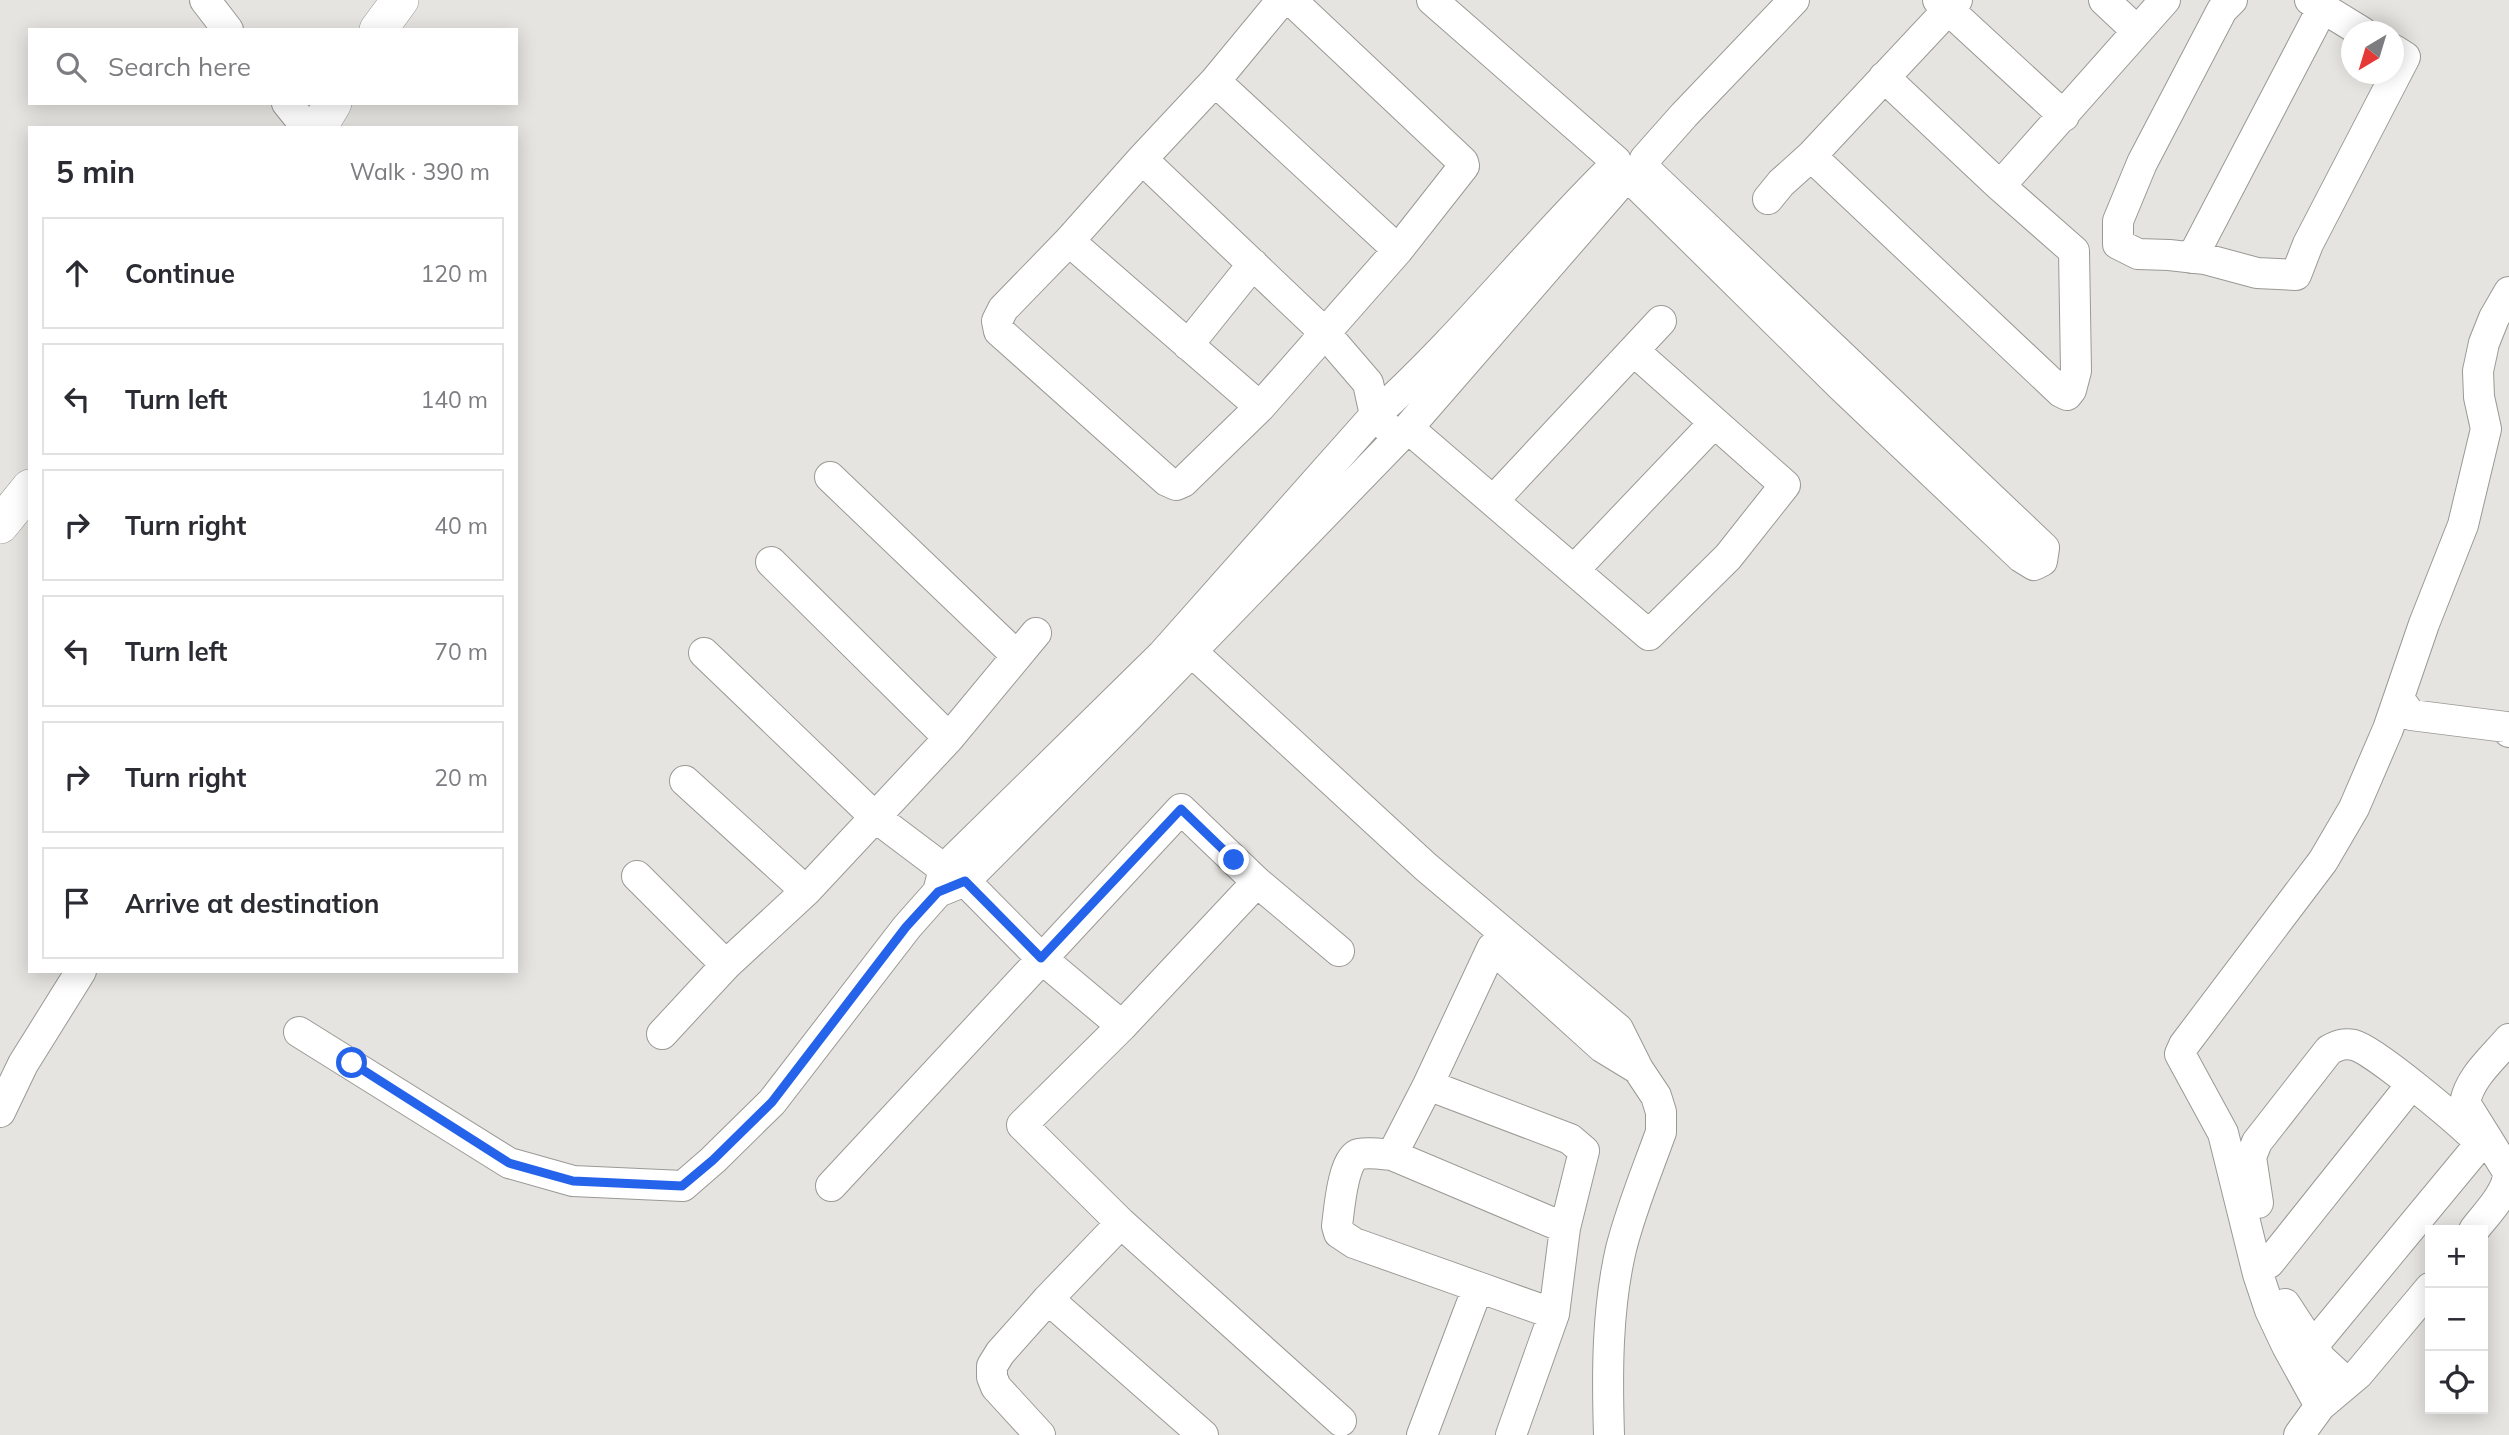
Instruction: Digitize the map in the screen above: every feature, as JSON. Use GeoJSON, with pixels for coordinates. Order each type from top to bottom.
{"type":"FeatureCollection","features":[{"type":"Feature","properties":{"kind":"main road"},"geometry":{"type":"LineString","coordinates":[[379,28],[400,0]]}},
{"type":"Feature","properties":{"kind":"main road"},"geometry":{"type":"LineString","coordinates":[[319,126],[332,105]]}},
{"type":"Feature","properties":{"kind":"main road"},"geometry":{"type":"LineString","coordinates":[[0,525],[28,490]]}},
{"type":"Feature","properties":{"kind":"street"},"geometry":{"type":"LineString","coordinates":[[205,0],[226,28]]}},
{"type":"Feature","properties":{"kind":"street"},"geometry":{"type":"LineString","coordinates":[[1282,0],[1215,80],[1069,241],[1003,309],[997,321],[999,331],[1167,481],[1176,485],[1183,482],[1260,407],[1398,250],[1464,166],[1463,162],[1291,0]]}},
{"type":"Feature","properties":{"kind":"street"},"geometry":{"type":"LineString","coordinates":[[1432,0],[1629,164],[1841,386],[2021,557],[2034,565],[2042,561],[2044,548],[1629,164],[1459,0]]}},
{"type":"Feature","properties":{"kind":"street"},"geometry":{"type":"LineString","coordinates":[[1177,653],[1200,641],[1402,433],[1419,392],[1629,164],[1769,0]]}},
{"type":"Feature","properties":{"kind":"street"},"geometry":{"type":"LineString","coordinates":[[1629,164],[1684,115],[1794,0]]}},
{"type":"Feature","properties":{"kind":"street"},"geometry":{"type":"LineString","coordinates":[[2104,0],[2137,31]]}},
{"type":"Feature","properties":{"kind":"street"},"geometry":{"type":"LineString","coordinates":[[2000,186],[2165,0]]}},
{"type":"Feature","properties":{"kind":"street"},"geometry":{"type":"LineString","coordinates":[[2231,0],[2222,10],[2142,163],[2118,222],[2118,244],[2138,254],[2192,258],[2257,273],[2296,275],[2308,244],[2391,84]]}},
{"type":"Feature","properties":{"kind":"street"},"geometry":{"type":"LineString","coordinates":[[1768,199],[1884,77],[1948,3],[2064,116]]}},
{"type":"Feature","properties":{"kind":"street"},"geometry":{"type":"LineString","coordinates":[[2192,258],[2316,4],[2344,21]]}},
{"type":"Feature","properties":{"kind":"street"},"geometry":{"type":"LineString","coordinates":[[1811,156],[2067,395],[2076,371],[2074,251],[1884,77]]}},
{"type":"Feature","properties":{"kind":"street"},"geometry":{"type":"LineString","coordinates":[[1215,80],[1398,250]]}},
{"type":"Feature","properties":{"kind":"street"},"geometry":{"type":"LineString","coordinates":[[289,105],[305,126]]}},
{"type":"Feature","properties":{"kind":"street"},"geometry":{"type":"LineString","coordinates":[[1142,159],[1325,333],[1368,383],[1374,415],[1493,501],[1648,635],[1728,557],[1784,485],[1634,351]]}},
{"type":"Feature","properties":{"kind":"street"},"geometry":{"type":"LineString","coordinates":[[1069,241],[1260,407]]}},
{"type":"Feature","properties":{"kind":"street"},"geometry":{"type":"LineString","coordinates":[[1188,345],[1253,264]]}},
{"type":"Feature","properties":{"kind":"street"},"geometry":{"type":"LineString","coordinates":[[2320,1406],[2270,1310],[2258,1274],[2223,1133],[2180,1054],[2184,1045],[2323,861],[2354,808],[2496,446],[2486,429],[2479,397],[2478,371],[2484,343],[2509,292]]}},
{"type":"Feature","properties":{"kind":"street"},"geometry":{"type":"LineString","coordinates":[[1493,501],[1661,321]]}},
{"type":"Feature","properties":{"kind":"street"},"geometry":{"type":"LineString","coordinates":[[1368,383],[1419,392]]}},
{"type":"Feature","properties":{"kind":"street"},"geometry":{"type":"LineString","coordinates":[[299,1032],[509,1163],[573,1181],[682,1186],[713,1160],[772,1102],[906,927],[1177,653],[1374,415],[1419,392]]}},
{"type":"Feature","properties":{"kind":"street"},"geometry":{"type":"LineString","coordinates":[[1574,570],[1714,424]]}},
{"type":"Feature","properties":{"kind":"street"},"geometry":{"type":"LineString","coordinates":[[830,477],[1016,655]]}},
{"type":"Feature","properties":{"kind":"street"},"geometry":{"type":"LineString","coordinates":[[771,562],[949,738]]}},
{"type":"Feature","properties":{"kind":"street"},"geometry":{"type":"LineString","coordinates":[[662,1034],[726,965],[806,891],[876,817],[949,738],[1036,633]]}},
{"type":"Feature","properties":{"kind":"street"},"geometry":{"type":"LineString","coordinates":[[704,653],[876,817],[1122,1026]]}},
{"type":"Feature","properties":{"kind":"street"},"geometry":{"type":"LineString","coordinates":[[1177,653],[1419,888],[1492,948],[1602,1047],[1638,1069]]}},
{"type":"Feature","properties":{"kind":"street"},"geometry":{"type":"LineString","coordinates":[[1177,653],[1618,1029],[1638,1069],[1656,1096],[1661,1112],[1661,1132],[1622,1246],[1615,1278],[1610,1332],[1609,1435]]}},
{"type":"Feature","properties":{"kind":"street"},"geometry":{"type":"LineString","coordinates":[[2399,699],[2411,715],[2505,727],[2509,732]]}},
{"type":"Feature","properties":{"kind":"street"},"geometry":{"type":"LineString","coordinates":[[685,780],[806,891]]}},
{"type":"Feature","properties":{"kind":"street"},"geometry":{"type":"LineString","coordinates":[[831,1186],[1181,809],[1257,882],[1339,951]]}},
{"type":"Feature","properties":{"kind":"street"},"geometry":{"type":"LineString","coordinates":[[637,876],[726,965]]}},
{"type":"Feature","properties":{"kind":"street"},"geometry":{"type":"LineString","coordinates":[[1257,882],[1122,1026],[1021,1125],[1122,1223],[1341,1421]]}},
{"type":"Feature","properties":{"kind":"street"},"geometry":{"type":"LineString","coordinates":[[1392,1155],[1492,948]]}},
{"type":"Feature","properties":{"kind":"street"},"geometry":{"type":"LineString","coordinates":[[0,1112],[11,1060],[79,973]]}},
{"type":"Feature","properties":{"kind":"street"},"geometry":{"type":"LineString","coordinates":[[2477,1225],[2504,1186],[2508,1171],[2465,1103],[2475,1079],[2509,1039]]}},
{"type":"Feature","properties":{"kind":"street"},"geometry":{"type":"LineString","coordinates":[[2312,1347],[2479,1142],[2411,1085],[2357,1046],[2341,1043],[2329,1049],[2257,1142],[2251,1157],[2264,1241],[2278,1293],[2312,1347],[2320,1359],[2347,1383]]}},
{"type":"Feature","properties":{"kind":"street"},"geometry":{"type":"LineString","coordinates":[[1428,1085],[1570,1139],[1584,1151],[1564,1228],[1554,1314],[1511,1435]]}},
{"type":"Feature","properties":{"kind":"street"},"geometry":{"type":"LineString","coordinates":[[2269,1263],[2411,1085]]}},
{"type":"Feature","properties":{"kind":"street"},"geometry":{"type":"LineString","coordinates":[[1554,1314],[1354,1242],[1339,1233],[1337,1226],[1346,1168],[1351,1158],[1357,1154],[1392,1155],[1564,1228]]}},
{"type":"Feature","properties":{"kind":"street"},"geometry":{"type":"LineString","coordinates":[[1040,1435],[996,1387],[992,1366],[1000,1353],[1048,1299],[1122,1223]]}},
{"type":"Feature","properties":{"kind":"street"},"geometry":{"type":"LineString","coordinates":[[1422,1435],[1478,1287]]}},
{"type":"Feature","properties":{"kind":"street"},"geometry":{"type":"LineString","coordinates":[[2299,1435],[2320,1406],[2358,1374],[2429,1288]]}},
{"type":"Feature","properties":{"kind":"street"},"geometry":{"type":"LineString","coordinates":[[1048,1299],[1203,1435]]}},
{"type":"Feature","properties":{"kind":"route"},"geometry":{"type":"LineString","coordinates":[[352,1063],[509,1163],[573,1181],[682,1186],[713,1160],[772,1102],[906,927],[938,892],[965,881],[1041,958],[1181,809],[1234,860]]}}]}
